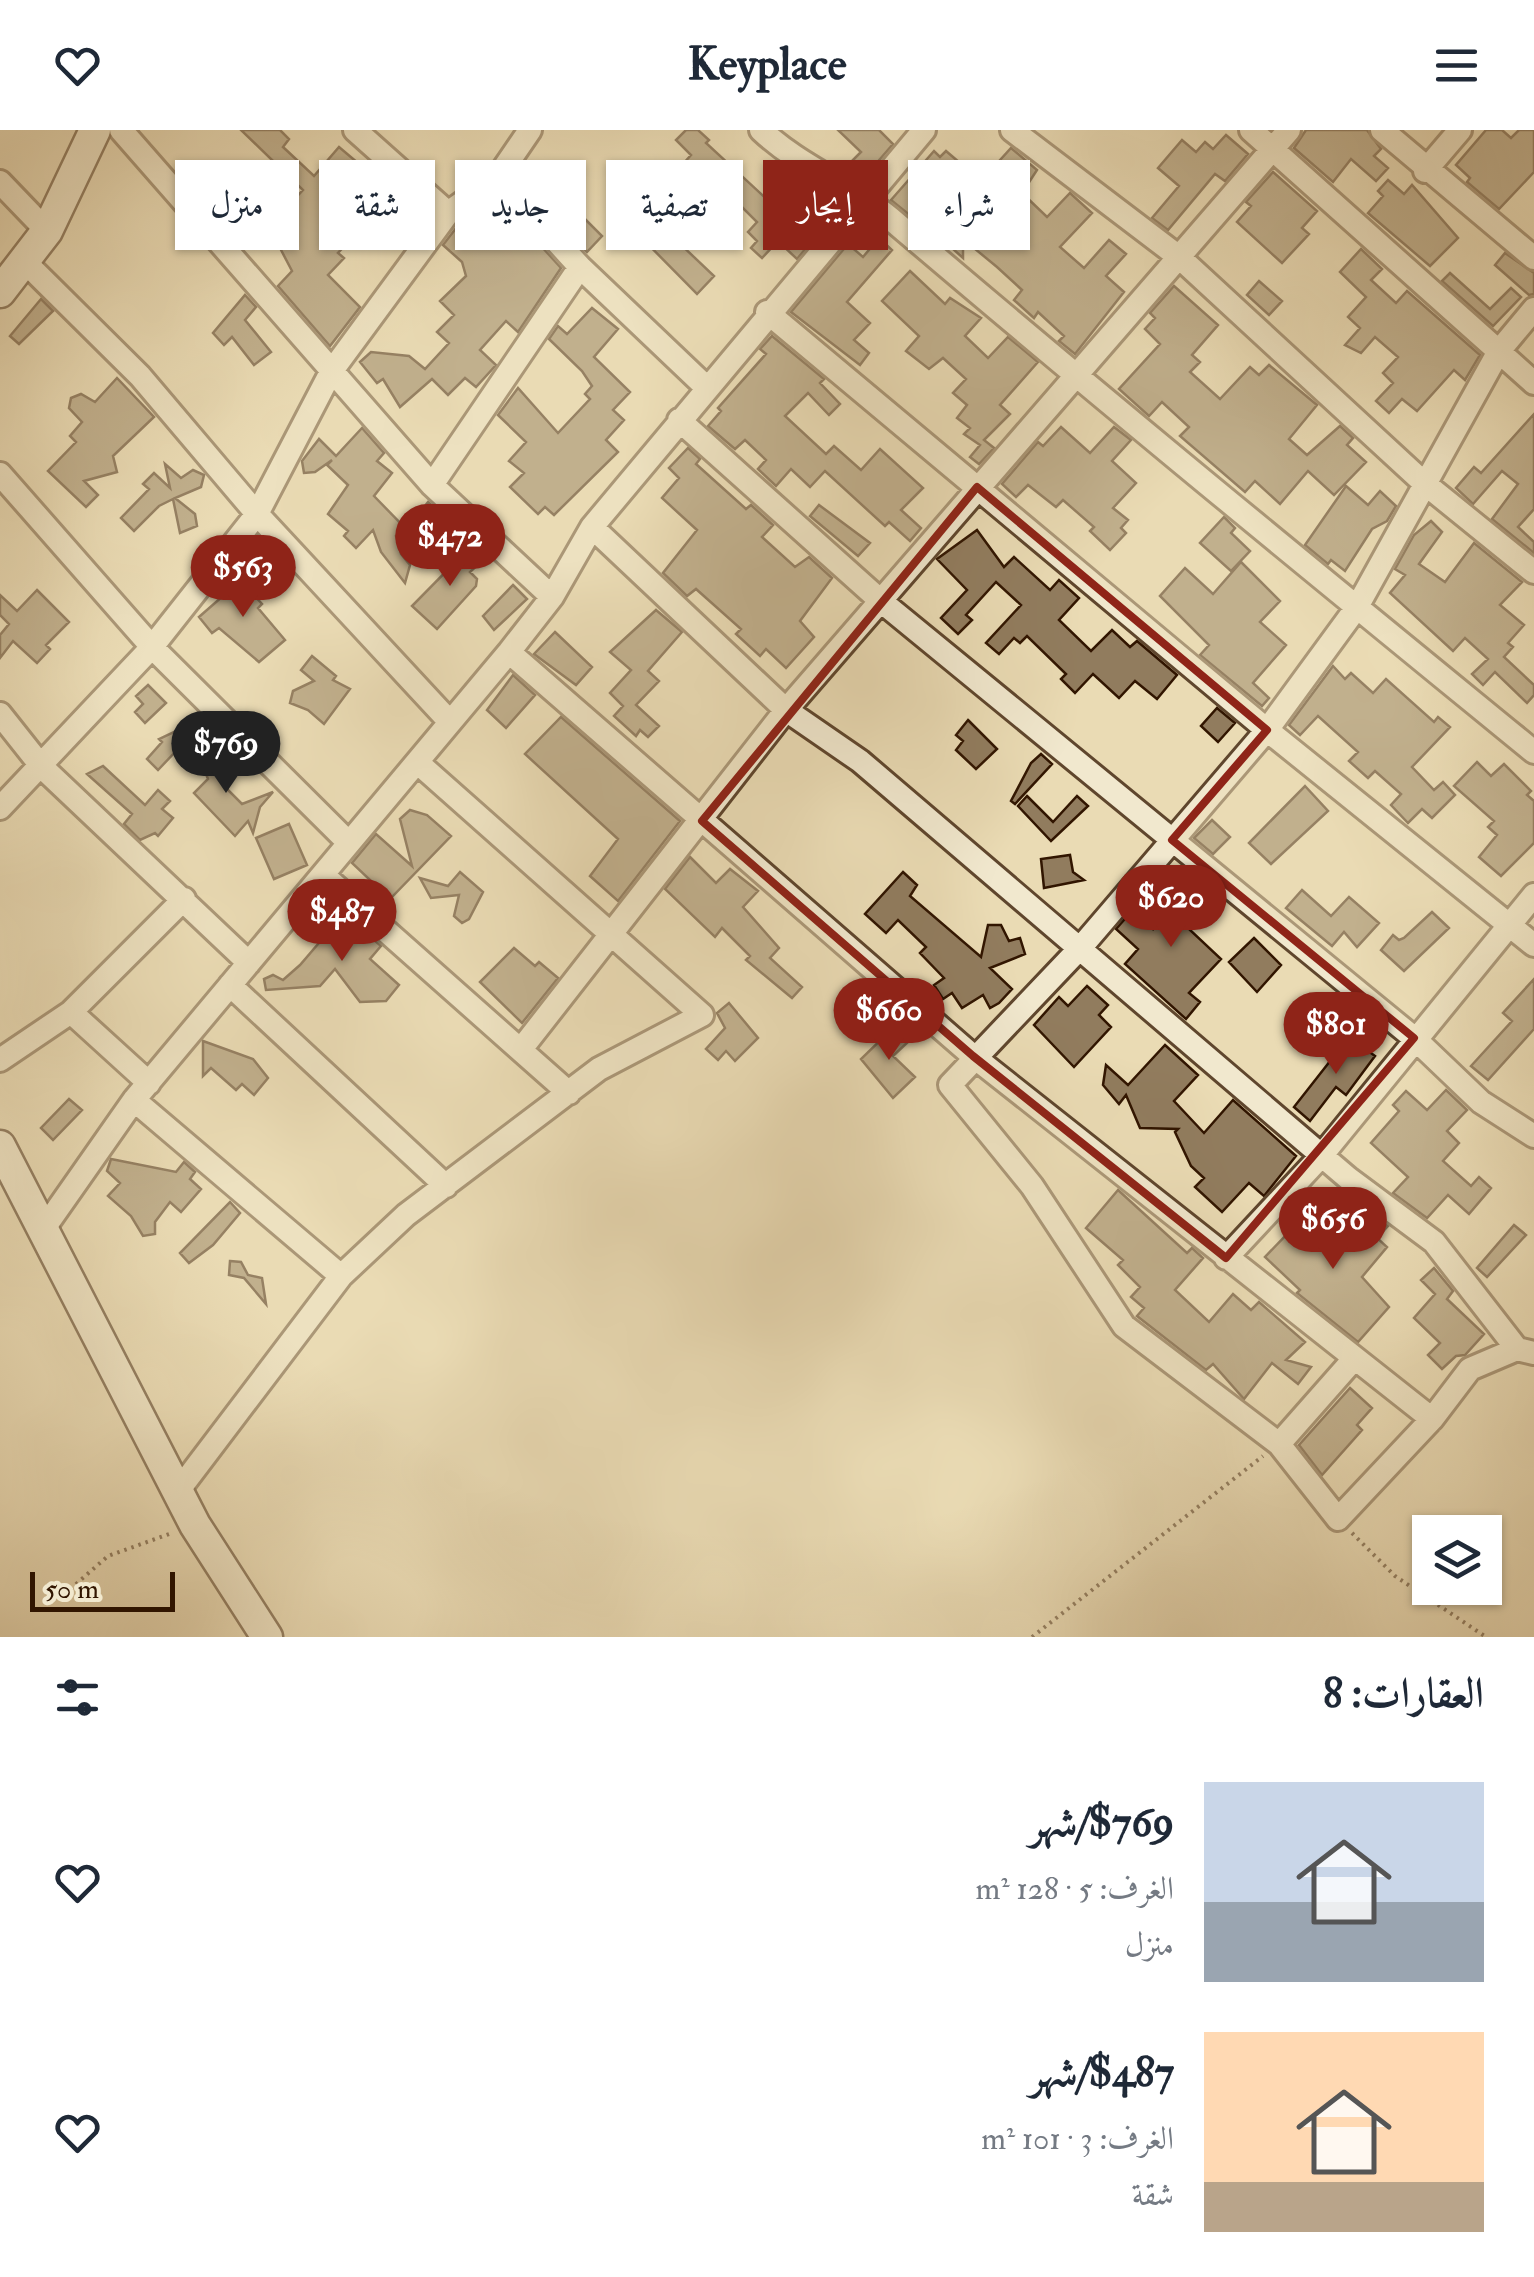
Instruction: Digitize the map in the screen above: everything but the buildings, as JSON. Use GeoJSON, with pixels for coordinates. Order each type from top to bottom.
{"type":"FeatureCollection","features":[{"type":"Feature","properties":{"kind":"street"},"geometry":{"type":"LineString","coordinates":[[0,292],[47,231],[95,130]]}},
{"type":"Feature","properties":{"kind":"street"},"geometry":{"type":"LineString","coordinates":[[121,130],[432,485],[552,597]]}},
{"type":"Feature","properties":{"kind":"street"},"geometry":{"type":"LineString","coordinates":[[354,130],[448,214]]}},
{"type":"Feature","properties":{"kind":"street"},"geometry":{"type":"LineString","coordinates":[[510,160],[530,130]]}},
{"type":"Feature","properties":{"kind":"street"},"geometry":{"type":"LineString","coordinates":[[761,130],[798,160]]}},
{"type":"Feature","properties":{"kind":"street"},"geometry":{"type":"LineString","coordinates":[[888,174],[924,130]]}},
{"type":"Feature","properties":{"kind":"street"},"geometry":{"type":"LineString","coordinates":[[1012,130],[1179,258],[1424,483],[1534,572]]}},
{"type":"Feature","properties":{"kind":"street"},"geometry":{"type":"LineString","coordinates":[[1251,130],[1282,139],[1534,383]]}},
{"type":"Feature","properties":{"kind":"street"},"geometry":{"type":"LineString","coordinates":[[1382,130],[1534,258]]}},
{"type":"Feature","properties":{"kind":"street"},"geometry":{"type":"LineString","coordinates":[[1426,170],[1460,130]]}},
{"type":"Feature","properties":{"kind":"street"},"geometry":{"type":"LineString","coordinates":[[522,1048],[615,934],[786,710],[1282,139]]}},
{"type":"Feature","properties":{"kind":"street"},"geometry":{"type":"LineString","coordinates":[[0,182],[47,231]]}},
{"type":"Feature","properties":{"kind":"street"},"geometry":{"type":"LineString","coordinates":[[0,808],[152,647],[257,514],[332,372],[455,209]]}},
{"type":"Feature","properties":{"kind":"street"},"geometry":{"type":"LineString","coordinates":[[888,216],[1074,376],[1534,752]]}},
{"type":"Feature","properties":{"kind":"street"},"geometry":{"type":"LineString","coordinates":[[565,250],[706,387]]}},
{"type":"Feature","properties":{"kind":"street"},"geometry":{"type":"LineString","coordinates":[[46,1227],[141,1092],[508,652],[552,597],[592,526],[822,250]]}},
{"type":"Feature","properties":{"kind":"street"},"geometry":{"type":"LineString","coordinates":[[23,260],[140,376],[257,514],[450,722]]}},
{"type":"Feature","properties":{"kind":"street"},"geometry":{"type":"LineString","coordinates":[[432,485],[580,267]]}},
{"type":"Feature","properties":{"kind":"street"},"geometry":{"type":"LineString","coordinates":[[592,526],[786,710],[860,761],[1082,946],[1322,1154],[1434,1242],[1525,1351],[1470,1369],[1432,1419],[1338,1519],[1279,1444],[1124,1326],[1032,1186],[950,1085],[973,1056],[1082,946],[1267,730],[1358,607],[1499,351],[1534,309]]}},
{"type":"Feature","properties":{"kind":"street"},"geometry":{"type":"LineString","coordinates":[[767,312],[1267,730],[1534,944]]}},
{"type":"Feature","properties":{"kind":"street"},"geometry":{"type":"LineString","coordinates":[[679,420],[882,602],[1414,1038],[1481,1102],[1534,1136]]}},
{"type":"Feature","properties":{"kind":"street"},"geometry":{"type":"LineString","coordinates":[[0,474],[152,647],[349,843]]}},
{"type":"Feature","properties":{"kind":"street"},"geometry":{"type":"LineString","coordinates":[[508,652],[973,1056],[1352,1360],[1432,1419]]}},
{"type":"Feature","properties":{"kind":"street"},"geometry":{"type":"LineString","coordinates":[[0,714],[42,767],[249,963]]}},
{"type":"Feature","properties":{"kind":"street"},"geometry":{"type":"LineString","coordinates":[[178,1491],[341,1276],[406,1214],[599,1069],[702,1015],[417,762]]}},
{"type":"Feature","properties":{"kind":"street"},"geometry":{"type":"LineString","coordinates":[[323,875],[569,1093]]}},
{"type":"Feature","properties":{"kind":"street"},"geometry":{"type":"LineString","coordinates":[[1226,1258],[1322,1154],[1534,894]]}},
{"type":"Feature","properties":{"kind":"street"},"geometry":{"type":"LineString","coordinates":[[0,1060],[71,1012],[184,899]]}},
{"type":"Feature","properties":{"kind":"street"},"geometry":{"type":"LineString","coordinates":[[230,985],[446,1186]]}},
{"type":"Feature","properties":{"kind":"street"},"geometry":{"type":"LineString","coordinates":[[71,1012],[141,1092],[341,1276]]}},
{"type":"Feature","properties":{"kind":"street"},"geometry":{"type":"LineString","coordinates":[[0,1146],[46,1227],[195,1525],[267,1637]]}},
{"type":"Feature","properties":{"kind":"street"},"geometry":{"type":"LineString","coordinates":[[1279,1444],[1352,1360]]}},
{"type":"Feature","properties":{"kind":"path"},"geometry":{"type":"LineString","coordinates":[[1032,1637],[1279,1444]]}},
{"type":"Feature","properties":{"kind":"path"},"geometry":{"type":"LineString","coordinates":[[1338,1519],[1394,1576],[1486,1637]]}},
{"type":"Feature","properties":{"kind":"path"},"geometry":{"type":"LineString","coordinates":[[59,1599],[108,1556],[195,1525]]}},
{"type":"Feature","properties":{"kind":"highlighted area"},"geometry":{"type":"Polygon","coordinates":[[[977,487],[1267,730],[1172,840],[1414,1038],[1226,1258],[973,1056],[702,821],[977,487]]]}}]}
